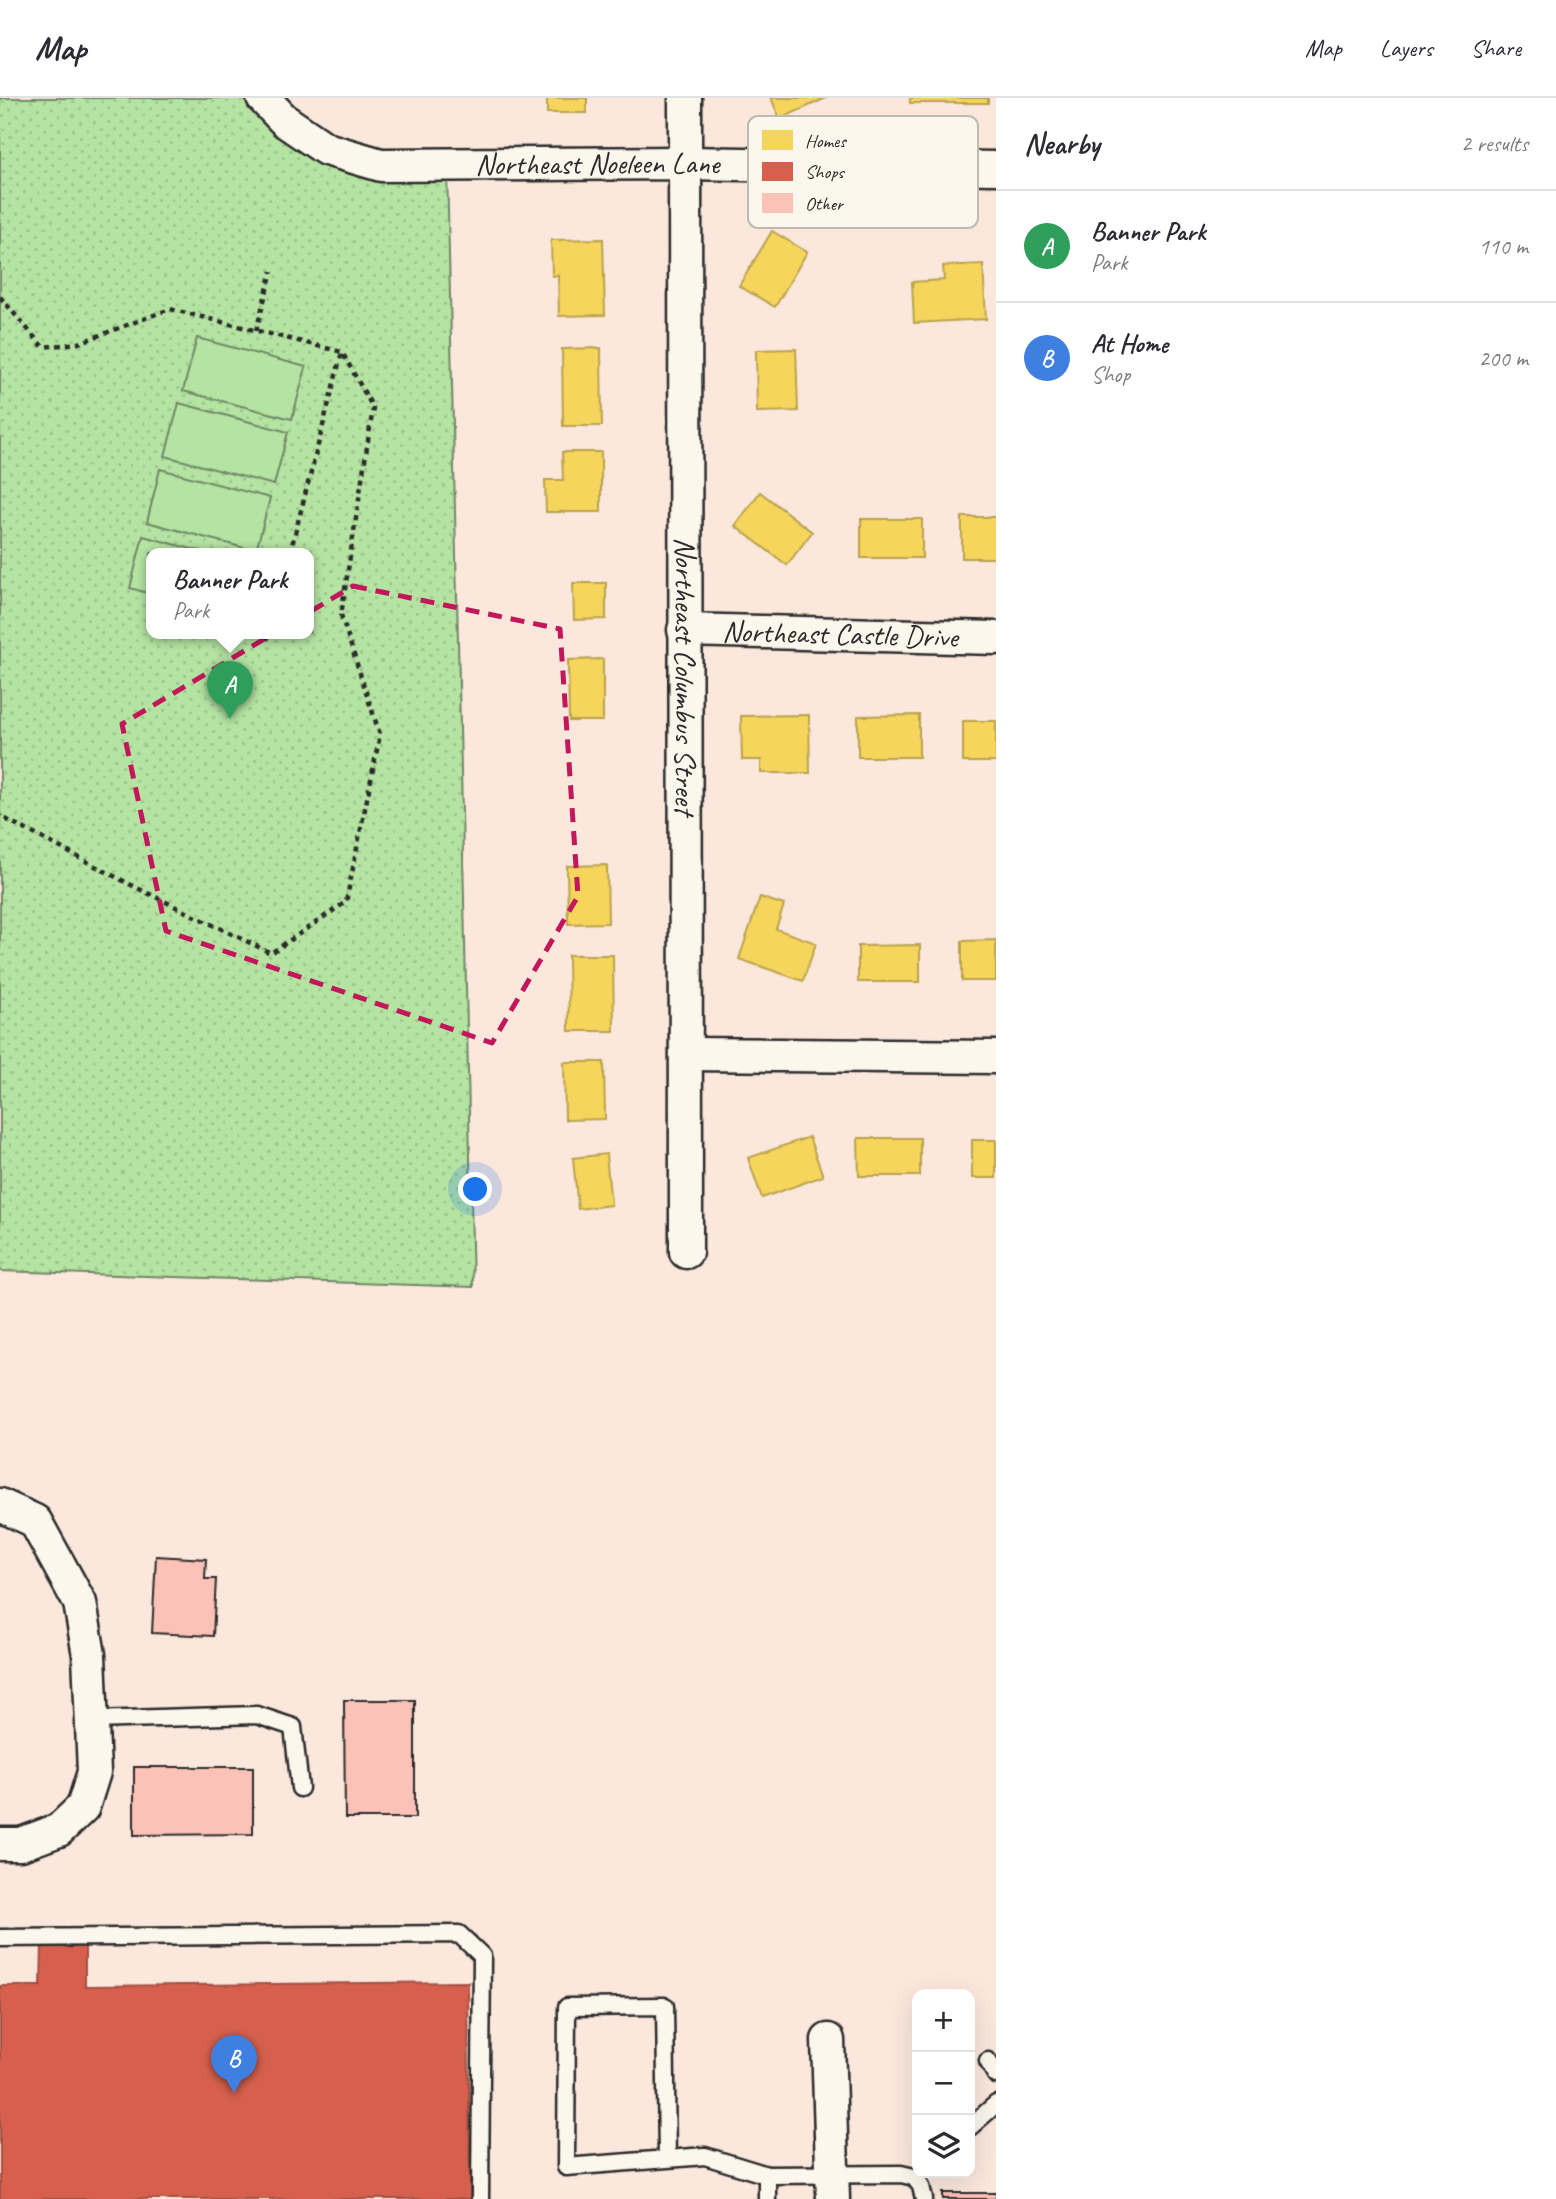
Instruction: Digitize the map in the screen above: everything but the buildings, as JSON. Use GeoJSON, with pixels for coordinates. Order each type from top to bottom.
{"type":"FeatureCollection","features":[{"type":"Feature","properties":{"kind":"street","name":"Northeast Noeleen Lane"},"geometry":{"type":"LineString","coordinates":[[263,98],[285,121],[326,149],[381,165],[748,164]]}},
{"type":"Feature","properties":{"kind":"street","name":"Northeast Columbus Street"},"geometry":{"type":"LineString","coordinates":[[685,98],[686,1252]]}},
{"type":"Feature","properties":{"kind":"street","name":"Northeast Noeleen Lane"},"geometry":{"type":"LineString","coordinates":[[978,168],[996,168]]}},
{"type":"Feature","properties":{"kind":"street","name":"Northeast Castle Drive"},"geometry":{"type":"LineString","coordinates":[[684,630],[996,638]]}},
{"type":"Feature","properties":{"kind":"street"},"geometry":{"type":"LineString","coordinates":[[687,1054],[996,1057]]}},
{"type":"Feature","properties":{"kind":"street"},"geometry":{"type":"LineString","coordinates":[[0,1505],[35,1521],[80,1603],[89,1655],[94,1772],[83,1807],[59,1830],[21,1844],[0,1844]]}},
{"type":"Feature","properties":{"kind":"street"},"geometry":{"type":"LineString","coordinates":[[828,2040],[833,2188]]}},
{"type":"Feature","properties":{"kind":"lane"},"geometry":{"type":"LineString","coordinates":[[92,1720],[257,1715],[293,1727],[300,1788]]}},
{"type":"Feature","properties":{"kind":"lane"},"geometry":{"type":"LineString","coordinates":[[0,1938],[459,1934],[482,1955],[480,2199]]}},
{"type":"Feature","properties":{"kind":"lane"},"geometry":{"type":"LineString","coordinates":[[667,2159],[665,2006],[567,2007],[566,2167],[705,2156],[767,2175],[833,2188],[901,2174],[912,2175]]}},
{"type":"Feature","properties":{"kind":"lane"},"geometry":{"type":"LineString","coordinates":[[975,2123],[996,2104]]}},
{"type":"Feature","properties":{"kind":"lane"},"geometry":{"type":"LineString","coordinates":[[767,2175],[767,2199]]}},
{"type":"Feature","properties":{"kind":"lane"},"geometry":{"type":"LineString","coordinates":[[917,2178],[924,2199]]}},
{"type":"Feature","properties":{"kind":"path"},"geometry":{"type":"LineString","coordinates":[[256,331],[272,271]]}},
{"type":"Feature","properties":{"kind":"path"},"geometry":{"type":"LineString","coordinates":[[0,297],[43,347],[79,343],[170,309],[342,352],[373,408],[341,615],[380,735],[346,902],[271,953],[135,887],[0,816]]}},
{"type":"Feature","properties":{"kind":"path"},"geometry":{"type":"LineString","coordinates":[[291,548],[342,352]]}},
{"type":"Feature","properties":{"kind":"highlighted area"},"geometry":{"type":"Polygon","coordinates":[[[353,586],[560,629],[578,896],[492,1043],[166,931],[122,724],[353,586]]]}},
{"type":"Feature","properties":{"kind":"green space"},"geometry":{"type":"Polygon","coordinates":[[[0,98],[263,98],[326,149],[447,167],[473,1287],[0,1271],[0,98]]]}},
{"type":"Feature","properties":{"kind":"green space"},"geometry":{"type":"Polygon","coordinates":[[[197,338],[306,367],[292,419],[183,391],[197,338]]]}},
{"type":"Feature","properties":{"kind":"green space"},"geometry":{"type":"Polygon","coordinates":[[[179,403],[288,432],[274,485],[165,456],[179,403]]]}},
{"type":"Feature","properties":{"kind":"green space"},"geometry":{"type":"Polygon","coordinates":[[[160,469],[270,498],[257,548],[245,548],[147,522],[160,469]]]}},
{"type":"Feature","properties":{"kind":"green space"},"geometry":{"type":"Polygon","coordinates":[[[143,536],[188,548],[146,548],[146,593],[130,588],[143,536]]]}},
{"type":"Feature","properties":{"kind":"place","name":"Banner Park"},"geometry":{"type":"Point","coordinates":[230,719]}},
{"type":"Feature","properties":{"kind":"place","name":"At Home"},"geometry":{"type":"Point","coordinates":[234,2093]}}]}
